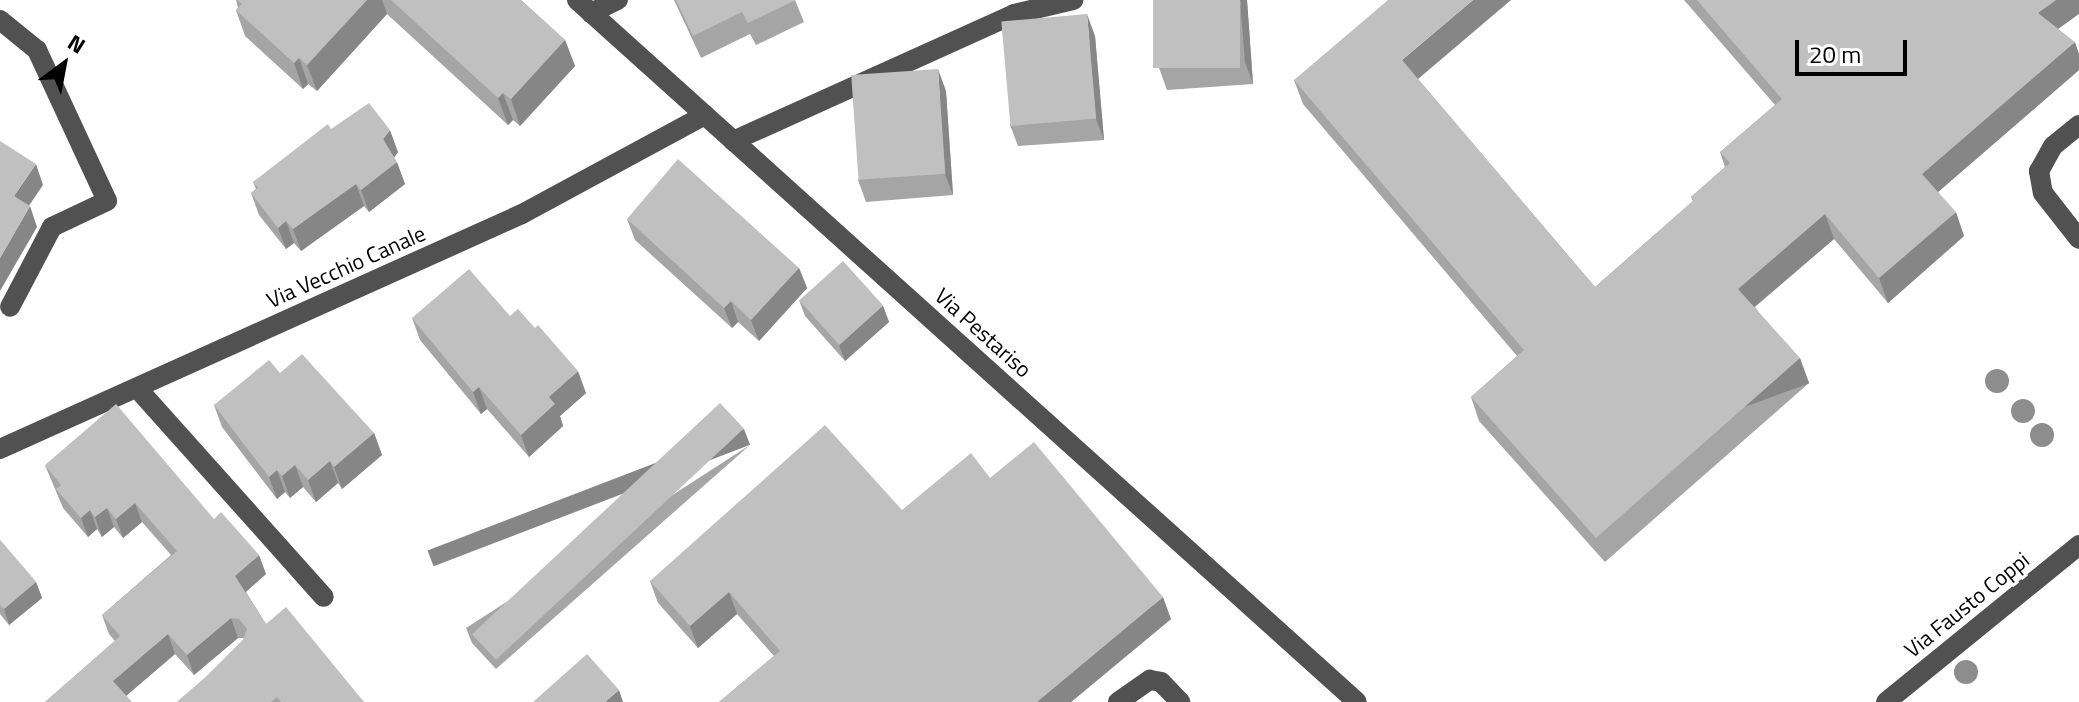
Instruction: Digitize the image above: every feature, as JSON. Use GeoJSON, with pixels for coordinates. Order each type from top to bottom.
{"type":"FeatureCollection","features":[{"type":"Feature","properties":{"kind":"street"},"geometry":{"type":"LineString","coordinates":[[584,6],[618,0]]}},
{"type":"Feature","properties":{"kind":"street"},"geometry":{"type":"LineString","coordinates":[[733,141],[1014,14],[1073,0]]}},
{"type":"Feature","properties":{"kind":"street","name":"Via Pestariso"},"geometry":{"type":"LineString","coordinates":[[584,6],[1357,702]]}},
{"type":"Feature","properties":{"kind":"street"},"geometry":{"type":"LineString","coordinates":[[0,20],[37,50],[107,201],[52,227],[10,307]]}},
{"type":"Feature","properties":{"kind":"street","name":"Via Vecchio Canale"},"geometry":{"type":"LineString","coordinates":[[0,449],[522,214],[705,115]]}},
{"type":"Feature","properties":{"kind":"street"},"geometry":{"type":"LineString","coordinates":[[2079,125],[2053,146],[2039,171],[2043,193],[2079,239]]}},
{"type":"Feature","properties":{"kind":"street"},"geometry":{"type":"LineString","coordinates":[[137,388],[324,597]]}},
{"type":"Feature","properties":{"kind":"street","name":"Via Fausto Coppi"},"geometry":{"type":"LineString","coordinates":[[1886,702],[2079,545]]}},
{"type":"Feature","properties":{"kind":"street"},"geometry":{"type":"LineString","coordinates":[[1118,702],[1150,680],[1161,682],[1180,702]]}},
{"type":"Feature","properties":{"kind":"building"},"geometry":{"type":"Polygon","coordinates":[[[237,0],[367,0],[307,65],[299,58],[294,63],[236,10],[242,4],[237,0]]]}},
{"type":"Feature","properties":{"kind":"building"},"geometry":{"type":"Polygon","coordinates":[[[391,0],[521,0],[565,40],[511,99],[503,93],[498,98],[391,0]]]}},
{"type":"Feature","properties":{"kind":"building"},"geometry":{"type":"Polygon","coordinates":[[[676,0],[796,0],[748,23],[742,12],[693,36],[676,0]]]}},
{"type":"Feature","properties":{"kind":"building"},"geometry":{"type":"Polygon","coordinates":[[[1153,0],[1240,0],[1240,68],[1153,68],[1153,0]]]}},
{"type":"Feature","properties":{"kind":"building"},"geometry":{"type":"Polygon","coordinates":[[[1388,0],[1473,0],[1402,60],[1595,287],[1694,200],[1691,197],[1730,163],[1720,152],[1782,99],[1697,0],[2056,0],[2038,13],[2075,42],[1922,174],[1956,212],[1879,278],[1825,214],[1738,289],[1800,358],[1596,538],[1471,397],[1524,350],[1294,80],[1388,0]]]}},
{"type":"Feature","properties":{"kind":"building"},"geometry":{"type":"Polygon","coordinates":[[[1087,14],[1096,119],[1010,126],[1001,21],[1087,14]]]}},
{"type":"Feature","properties":{"kind":"building"},"geometry":{"type":"Polygon","coordinates":[[[938,69],[945,174],[859,180],[851,75],[938,69]]]}},
{"type":"Feature","properties":{"kind":"building"},"geometry":{"type":"Polygon","coordinates":[[[369,103],[390,130],[383,139],[397,162],[361,190],[356,184],[293,229],[286,221],[278,228],[251,193],[258,188],[253,182],[328,124],[331,129],[369,103]]]}},
{"type":"Feature","properties":{"kind":"building"},"geometry":{"type":"Polygon","coordinates":[[[0,141],[36,164],[14,196],[30,206],[0,258],[0,141]]]}},
{"type":"Feature","properties":{"kind":"building"},"geometry":{"type":"Polygon","coordinates":[[[678,159],[799,268],[751,320],[731,301],[724,308],[627,219],[678,159]]]}},
{"type":"Feature","properties":{"kind":"building"},"geometry":{"type":"Polygon","coordinates":[[[843,261],[883,306],[839,345],[799,300],[843,261]]]}},
{"type":"Feature","properties":{"kind":"building"},"geometry":{"type":"Polygon","coordinates":[[[469,269],[510,316],[518,309],[535,328],[538,325],[578,371],[549,397],[555,404],[521,435],[479,387],[473,392],[412,318],[469,269]]]}},
{"type":"Feature","properties":{"kind":"building"},"geometry":{"type":"Polygon","coordinates":[[[302,354],[374,433],[334,467],[330,461],[308,480],[295,465],[282,476],[277,470],[269,477],[214,405],[269,360],[280,373],[302,354]]]}},
{"type":"Feature","properties":{"kind":"building"},"geometry":{"type":"Polygon","coordinates":[[[720,403],[744,429],[496,660],[472,634],[720,403]]]}},
{"type":"Feature","properties":{"kind":"building"},"geometry":{"type":"Polygon","coordinates":[[[116,404],[214,519],[221,512],[259,555],[235,576],[266,624],[286,607],[364,702],[281,702],[277,697],[271,702],[177,702],[243,640],[247,629],[239,619],[231,618],[187,655],[168,634],[113,681],[132,702],[45,702],[120,636],[102,615],[177,551],[135,503],[116,519],[107,508],[95,517],[90,510],[81,518],[56,489],[61,485],[45,465],[116,404]]]}},
{"type":"Feature","properties":{"kind":"building"},"geometry":{"type":"Polygon","coordinates":[[[825,425],[902,510],[971,453],[990,478],[1034,442],[1163,597],[1037,702],[719,702],[780,651],[729,592],[690,626],[650,581],[825,425]]]}},
{"type":"Feature","properties":{"kind":"building"},"geometry":{"type":"Polygon","coordinates":[[[0,540],[36,582],[4,609],[0,605],[0,540]]]}},
{"type":"Feature","properties":{"kind":"building"},"geometry":{"type":"Polygon","coordinates":[[[587,654],[619,690],[605,702],[533,702],[587,654]]]}}]}
